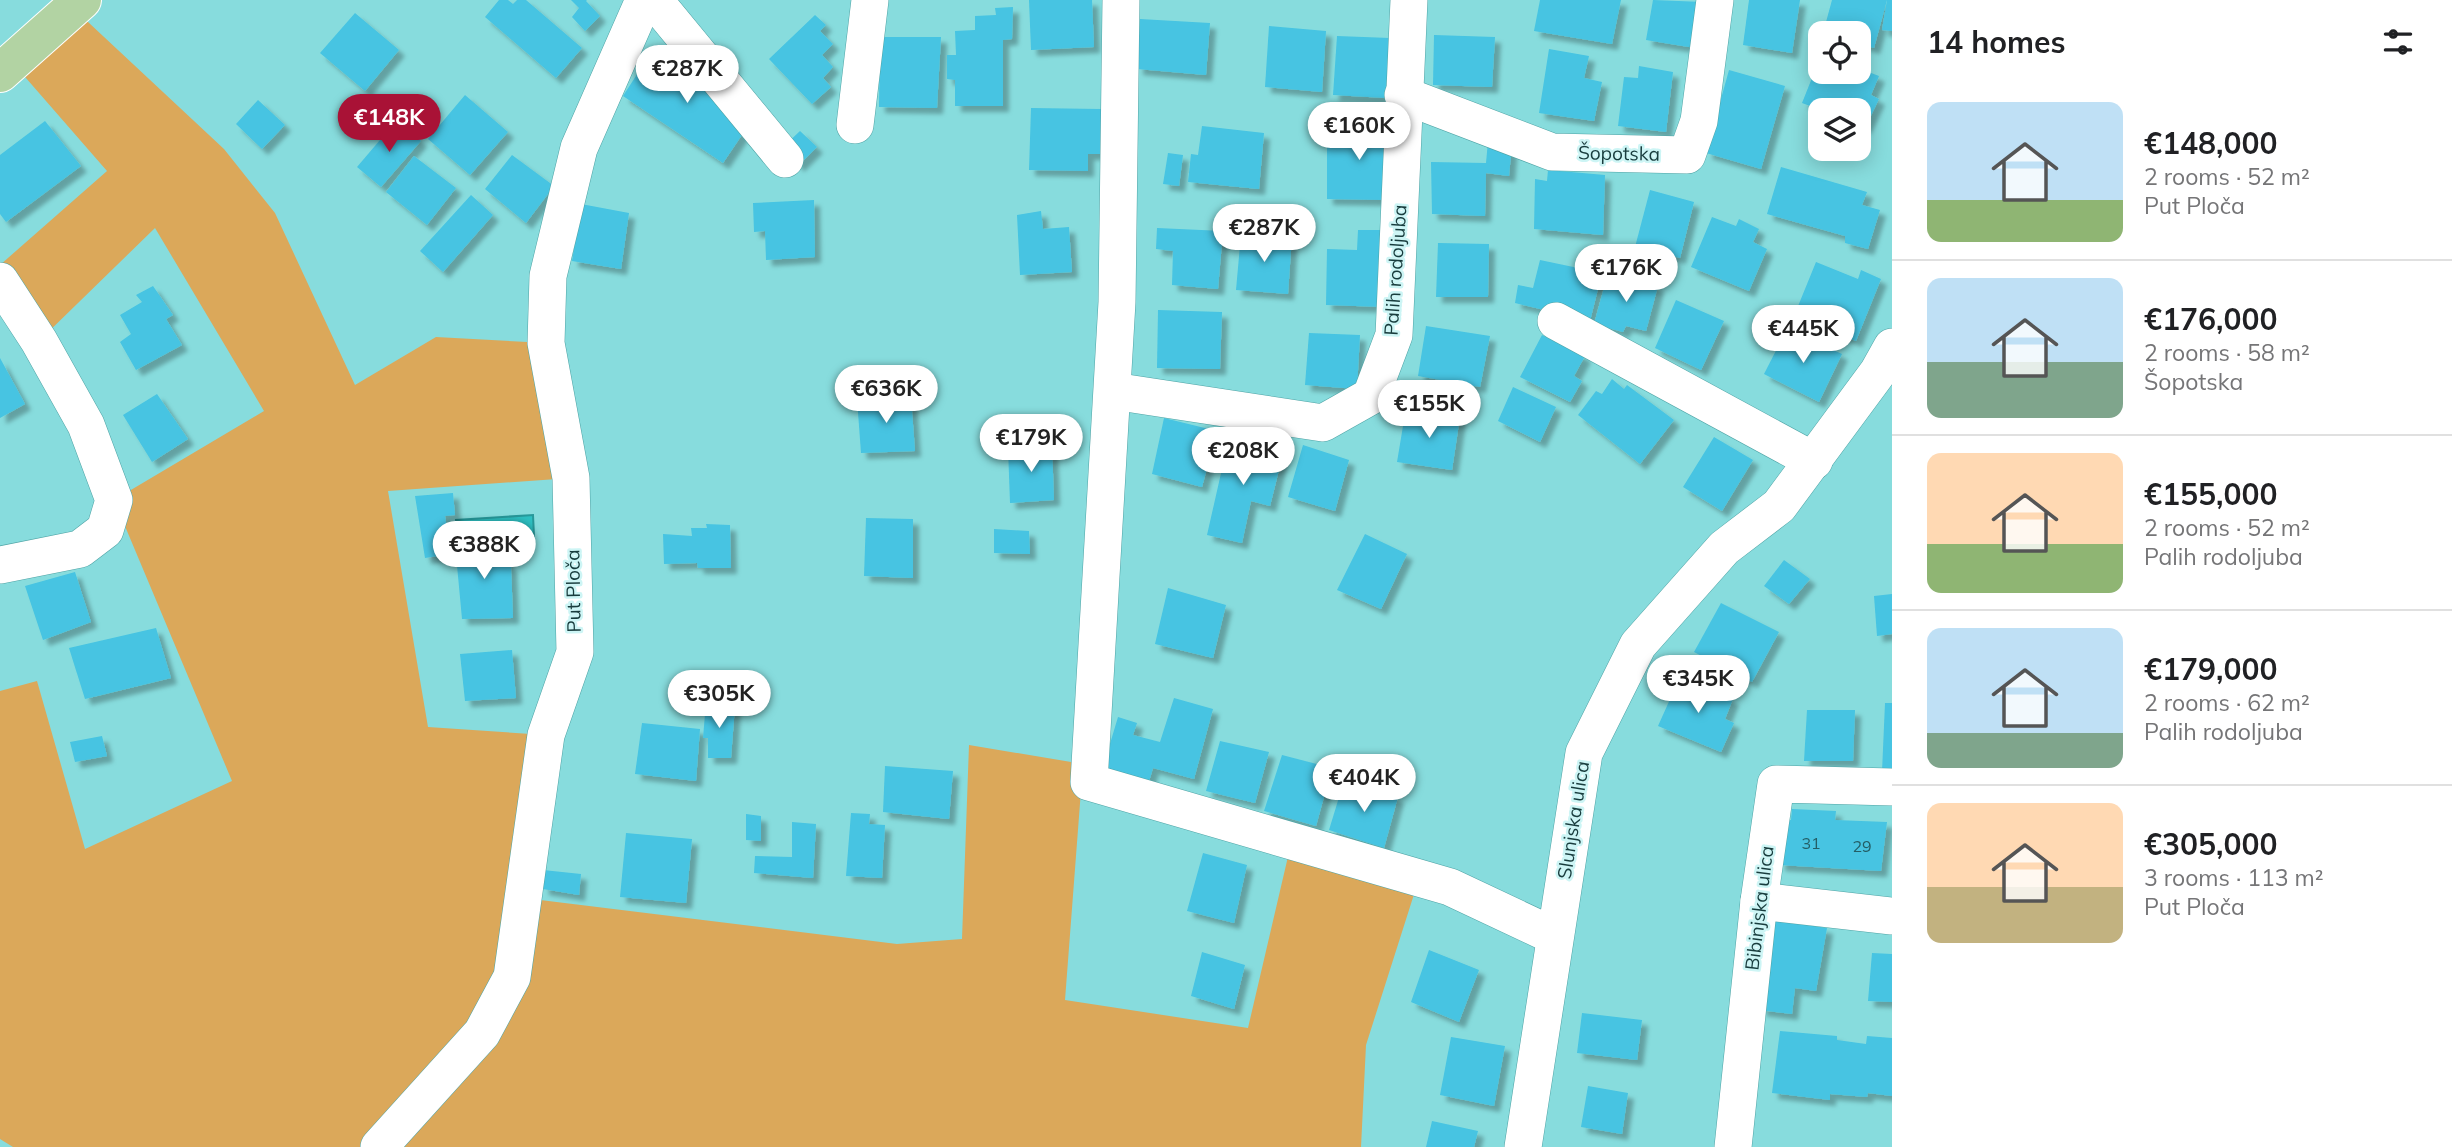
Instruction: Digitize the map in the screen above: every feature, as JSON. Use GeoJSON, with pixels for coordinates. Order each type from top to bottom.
{"type":"FeatureCollection","features":[{"type":"Feature","properties":{"kind":"main road"},"geometry":{"type":"LineString","coordinates":[[0,73],[82,0]]}},
{"type":"Feature","properties":{"kind":"street","name":"Put Ploča"},"geometry":{"type":"LineString","coordinates":[[379,1147],[482,1033],[512,977],[546,735],[575,652],[571,478],[546,343],[548,276],[579,148],[644,0]]}},
{"type":"Feature","properties":{"kind":"street"},"geometry":{"type":"LineString","coordinates":[[654,0],[785,159]]}},
{"type":"Feature","properties":{"kind":"street"},"geometry":{"type":"LineString","coordinates":[[855,125],[870,0]]}},
{"type":"Feature","properties":{"kind":"street"},"geometry":{"type":"LineString","coordinates":[[1121,0],[1117,302],[1089,782],[1450,887],[1554,936]]}},
{"type":"Feature","properties":{"kind":"street","name":"Palih rodoljuba"},"geometry":{"type":"LineString","coordinates":[[1113,391],[1323,423],[1371,396],[1394,335],[1409,0]]}},
{"type":"Feature","properties":{"kind":"street","name":"Šopotska"},"geometry":{"type":"LineString","coordinates":[[1403,95],[1552,152],[1687,155],[1699,121],[1715,0]]}},
{"type":"Feature","properties":{"kind":"street"},"geometry":{"type":"LineString","coordinates":[[0,281],[39,341],[86,425],[114,500],[105,530],[80,550],[0,565]]}},
{"type":"Feature","properties":{"kind":"street"},"geometry":{"type":"LineString","coordinates":[[1556,321],[1814,461]]}},
{"type":"Feature","properties":{"kind":"street","name":"Slunjska ulica"},"geometry":{"type":"LineString","coordinates":[[1527,1146],[1554,936],[1584,753],[1638,645],[1724,548],[1779,506],[1878,372],[1892,347]]}},
{"type":"Feature","properties":{"kind":"street","name":"Bibinjska ulica"},"geometry":{"type":"LineString","coordinates":[[1733,1147],[1759,901],[1776,784],[1892,787]]}},
{"type":"Feature","properties":{"kind":"street"},"geometry":{"type":"LineString","coordinates":[[1759,901],[1892,916]]}},
{"type":"Feature","properties":{"kind":"shaded area"},"geometry":{"type":"Polygon","coordinates":[[[73,8],[224,149],[275,213],[355,385],[436,337],[546,343],[571,478],[388,491],[428,727],[546,735],[524,898],[897,944],[962,939],[969,745],[1083,764],[1065,1000],[1248,1028],[1290,848],[1416,888],[1366,1045],[1361,1147],[13,1147],[0,1139],[0,691],[37,681],[85,849],[232,781],[114,500],[264,411],[155,228],[39,341],[0,265],[107,171],[12,62],[73,8]]]}},
{"type":"Feature","properties":{"kind":"water"},"geometry":{"type":"Polygon","coordinates":[[[533,515],[534,536],[458,542],[456,520],[533,515]]]}},
{"type":"Feature","properties":{"kind":"building"},"geometry":{"type":"Polygon","coordinates":[[[499,0],[508,0],[513,4],[517,0],[526,0],[582,48],[556,78],[485,17],[499,0]]]}},
{"type":"Feature","properties":{"kind":"building"},"geometry":{"type":"Polygon","coordinates":[[[571,0],[587,0],[600,16],[585,31],[572,17],[579,8],[571,0]]]}},
{"type":"Feature","properties":{"kind":"building"},"geometry":{"type":"Polygon","coordinates":[[[1029,0],[1092,0],[1094,47],[1031,50],[1029,0]]]}},
{"type":"Feature","properties":{"kind":"building"},"geometry":{"type":"Polygon","coordinates":[[[1540,0],[1621,0],[1612,44],[1534,31],[1540,0]]]}},
{"type":"Feature","properties":{"kind":"building"},"geometry":{"type":"Polygon","coordinates":[[[1653,0],[1703,2],[1695,48],[1646,40],[1653,0]]]}},
{"type":"Feature","properties":{"kind":"building"},"geometry":{"type":"Polygon","coordinates":[[[1749,0],[1800,0],[1792,53],[1743,45],[1749,0]]]}},
{"type":"Feature","properties":{"kind":"building"},"geometry":{"type":"Polygon","coordinates":[[[1832,0],[1887,0],[1874,48],[1871,47],[1871,21],[1826,21],[1832,0]]]}},
{"type":"Feature","properties":{"kind":"building"},"geometry":{"type":"Polygon","coordinates":[[[1887,0],[1892,0],[1892,31],[1882,30],[1887,0]]]}},
{"type":"Feature","properties":{"kind":"building"},"geometry":{"type":"Polygon","coordinates":[[[1013,7],[1012,39],[1003,40],[1003,106],[955,106],[955,80],[947,79],[947,55],[956,55],[955,31],[975,30],[975,16],[996,15],[995,8],[1013,7]]]}},
{"type":"Feature","properties":{"kind":"building"},"geometry":{"type":"Polygon","coordinates":[[[355,13],[399,50],[365,91],[320,53],[355,13]]]}},
{"type":"Feature","properties":{"kind":"building"},"geometry":{"type":"Polygon","coordinates":[[[815,15],[826,25],[820,31],[833,44],[822,55],[833,67],[823,78],[831,87],[812,104],[769,59],[815,15]]]}},
{"type":"Feature","properties":{"kind":"building"},"geometry":{"type":"Polygon","coordinates":[[[1140,19],[1210,23],[1206,75],[1137,69],[1140,19]]]}},
{"type":"Feature","properties":{"kind":"building"},"geometry":{"type":"Polygon","coordinates":[[[1269,26],[1326,31],[1322,92],[1265,87],[1269,26]]]}},
{"type":"Feature","properties":{"kind":"building"},"geometry":{"type":"Polygon","coordinates":[[[1434,35],[1495,37],[1492,87],[1433,85],[1434,35]]]}},
{"type":"Feature","properties":{"kind":"building"},"geometry":{"type":"Polygon","coordinates":[[[1337,36],[1390,38],[1386,98],[1333,95],[1337,36]]]}},
{"type":"Feature","properties":{"kind":"building"},"geometry":{"type":"Polygon","coordinates":[[[880,37],[941,37],[937,108],[879,107],[880,37]]]}},
{"type":"Feature","properties":{"kind":"building"},"geometry":{"type":"Polygon","coordinates":[[[656,45],[733,103],[750,123],[723,163],[623,96],[656,45]]]}},
{"type":"Feature","properties":{"kind":"building"},"geometry":{"type":"Polygon","coordinates":[[[1549,49],[1589,56],[1584,78],[1602,82],[1594,121],[1539,113],[1549,49]]]}},
{"type":"Feature","properties":{"kind":"building"},"geometry":{"type":"Polygon","coordinates":[[[1639,66],[1673,72],[1666,132],[1618,126],[1624,77],[1638,78],[1639,66]]]}},
{"type":"Feature","properties":{"kind":"building"},"geometry":{"type":"Polygon","coordinates":[[[1729,70],[1785,86],[1761,169],[1706,153],[1729,70]]]}},
{"type":"Feature","properties":{"kind":"building"},"geometry":{"type":"Polygon","coordinates":[[[1871,73],[1879,76],[1871,95],[1879,99],[1871,116],[1871,98],[1808,98],[1808,105],[1802,103],[1810,84],[1871,84],[1871,73]]]}},
{"type":"Feature","properties":{"kind":"building"},"geometry":{"type":"Polygon","coordinates":[[[465,95],[508,132],[470,175],[428,139],[465,95]]]}},
{"type":"Feature","properties":{"kind":"building"},"geometry":{"type":"Polygon","coordinates":[[[258,100],[285,125],[262,149],[236,124],[258,100]]]}},
{"type":"Feature","properties":{"kind":"building"},"geometry":{"type":"Polygon","coordinates":[[[1031,108],[1101,109],[1101,154],[1088,154],[1088,171],[1029,170],[1031,108]]]}},
{"type":"Feature","properties":{"kind":"building"},"geometry":{"type":"Polygon","coordinates":[[[1348,119],[1389,122],[1385,200],[1327,199],[1327,142],[1345,141],[1348,119]]]}},
{"type":"Feature","properties":{"kind":"building"},"geometry":{"type":"Polygon","coordinates":[[[397,120],[421,141],[381,187],[357,167],[397,120]]]}},
{"type":"Feature","properties":{"kind":"building"},"geometry":{"type":"Polygon","coordinates":[[[45,121],[81,166],[6,222],[0,214],[0,155],[45,121]]]}},
{"type":"Feature","properties":{"kind":"building"},"geometry":{"type":"Polygon","coordinates":[[[1202,126],[1264,133],[1259,189],[1188,182],[1191,154],[1198,155],[1202,126]]]}},
{"type":"Feature","properties":{"kind":"building"},"geometry":{"type":"Polygon","coordinates":[[[800,131],[817,147],[798,166],[784,146],[800,131]]]}},
{"type":"Feature","properties":{"kind":"building"},"geometry":{"type":"Polygon","coordinates":[[[1488,141],[1512,144],[1509,176],[1486,173],[1485,216],[1432,214],[1431,162],[1486,163],[1488,141]]]}},
{"type":"Feature","properties":{"kind":"building"},"geometry":{"type":"Polygon","coordinates":[[[1168,153],[1183,155],[1179,186],[1163,184],[1168,153]]]}},
{"type":"Feature","properties":{"kind":"building"},"geometry":{"type":"Polygon","coordinates":[[[512,155],[554,186],[526,223],[485,189],[512,155]]]}},
{"type":"Feature","properties":{"kind":"building"},"geometry":{"type":"Polygon","coordinates":[[[414,156],[456,188],[427,225],[386,192],[414,156]]]}},
{"type":"Feature","properties":{"kind":"building"},"geometry":{"type":"Polygon","coordinates":[[[1781,167],[1867,192],[1862,205],[1880,210],[1868,249],[1845,243],[1845,236],[1767,214],[1781,167]]]}},
{"type":"Feature","properties":{"kind":"building"},"geometry":{"type":"Polygon","coordinates":[[[1548,170],[1605,175],[1603,235],[1534,229],[1535,179],[1547,181],[1548,170]]]}},
{"type":"Feature","properties":{"kind":"building"},"geometry":{"type":"Polygon","coordinates":[[[1650,190],[1694,202],[1680,258],[1635,247],[1650,190]]]}},
{"type":"Feature","properties":{"kind":"building"},"geometry":{"type":"Polygon","coordinates":[[[471,195],[493,215],[443,272],[420,251],[471,195]]]}},
{"type":"Feature","properties":{"kind":"building"},"geometry":{"type":"Polygon","coordinates":[[[814,200],[815,257],[766,260],[765,231],[754,232],[753,203],[814,200]]]}},
{"type":"Feature","properties":{"kind":"building"},"geometry":{"type":"Polygon","coordinates":[[[581,204],[629,213],[621,269],[572,261],[581,204]]]}},
{"type":"Feature","properties":{"kind":"building"},"geometry":{"type":"Polygon","coordinates":[[[1041,211],[1043,229],[1069,227],[1072,272],[1020,275],[1017,215],[1041,211]]]}},
{"type":"Feature","properties":{"kind":"building"},"geometry":{"type":"Polygon","coordinates":[[[1712,217],[1736,226],[1739,219],[1759,229],[1753,242],[1767,249],[1749,291],[1691,267],[1712,217]]]}},
{"type":"Feature","properties":{"kind":"building"},"geometry":{"type":"Polygon","coordinates":[[[1157,228],[1223,231],[1218,289],[1172,285],[1173,251],[1156,249],[1157,228]]]}},
{"type":"Feature","properties":{"kind":"building"},"geometry":{"type":"Polygon","coordinates":[[[1358,230],[1386,230],[1385,307],[1326,305],[1327,249],[1357,250],[1358,230]]]}},
{"type":"Feature","properties":{"kind":"building"},"geometry":{"type":"Polygon","coordinates":[[[1241,234],[1292,236],[1288,294],[1236,290],[1241,234]]]}},
{"type":"Feature","properties":{"kind":"building"},"geometry":{"type":"Polygon","coordinates":[[[1438,243],[1489,244],[1488,297],[1436,297],[1438,243]]]}},
{"type":"Feature","properties":{"kind":"building"},"geometry":{"type":"Polygon","coordinates":[[[1540,260],[1602,273],[1590,321],[1515,303],[1518,285],[1533,288],[1540,260]]]}},
{"type":"Feature","properties":{"kind":"building"},"geometry":{"type":"Polygon","coordinates":[[[1816,262],[1858,279],[1861,270],[1881,279],[1856,341],[1794,316],[1816,262]]]}},
{"type":"Feature","properties":{"kind":"building"},"geometry":{"type":"Polygon","coordinates":[[[1608,273],[1658,286],[1646,331],[1626,326],[1623,332],[1594,324],[1608,273]]]}},
{"type":"Feature","properties":{"kind":"building"},"geometry":{"type":"Polygon","coordinates":[[[153,286],[173,315],[166,319],[182,345],[136,370],[120,342],[131,334],[120,315],[142,302],[136,295],[153,286]]]}},
{"type":"Feature","properties":{"kind":"building"},"geometry":{"type":"Polygon","coordinates":[[[1676,300],[1724,321],[1701,370],[1655,348],[1676,300]]]}},
{"type":"Feature","properties":{"kind":"building"},"geometry":{"type":"Polygon","coordinates":[[[1158,310],[1222,312],[1220,369],[1157,368],[1158,310]]]}},
{"type":"Feature","properties":{"kind":"building"},"geometry":{"type":"Polygon","coordinates":[[[1426,326],[1490,336],[1480,387],[1418,376],[1426,326]]]}},
{"type":"Feature","properties":{"kind":"building"},"geometry":{"type":"Polygon","coordinates":[[[1787,329],[1842,354],[1819,402],[1764,374],[1787,329]]]}},
{"type":"Feature","properties":{"kind":"building"},"geometry":{"type":"Polygon","coordinates":[[[1309,333],[1360,335],[1357,389],[1305,385],[1309,333]]]}},
{"type":"Feature","properties":{"kind":"building"},"geometry":{"type":"Polygon","coordinates":[[[1542,335],[1585,356],[1574,376],[1582,381],[1570,402],[1520,377],[1542,335]]]}},
{"type":"Feature","properties":{"kind":"building"},"geometry":{"type":"Polygon","coordinates":[[[0,358],[25,404],[0,418],[0,358]]]}},
{"type":"Feature","properties":{"kind":"building"},"geometry":{"type":"Polygon","coordinates":[[[1612,379],[1624,389],[1627,385],[1674,420],[1640,464],[1578,415],[1596,391],[1602,394],[1612,379]]]}},
{"type":"Feature","properties":{"kind":"building"},"geometry":{"type":"Polygon","coordinates":[[[1513,387],[1556,407],[1540,442],[1498,421],[1513,387]]]}},
{"type":"Feature","properties":{"kind":"building"},"geometry":{"type":"Polygon","coordinates":[[[157,394],[188,439],[152,462],[123,415],[157,394]]]}},
{"type":"Feature","properties":{"kind":"building"},"geometry":{"type":"Polygon","coordinates":[[[911,397],[915,451],[861,453],[857,399],[911,397]]]}},
{"type":"Feature","properties":{"kind":"building"},"geometry":{"type":"Polygon","coordinates":[[[1429,410],[1460,417],[1452,470],[1397,462],[1405,414],[1427,417],[1429,410]]]}},
{"type":"Feature","properties":{"kind":"building"},"geometry":{"type":"Polygon","coordinates":[[[1164,418],[1217,431],[1202,487],[1152,474],[1164,418]]]}},
{"type":"Feature","properties":{"kind":"building"},"geometry":{"type":"Polygon","coordinates":[[[1714,437],[1753,460],[1722,511],[1683,487],[1714,437]]]}},
{"type":"Feature","properties":{"kind":"building"},"geometry":{"type":"Polygon","coordinates":[[[1229,438],[1284,450],[1270,506],[1251,501],[1242,543],[1207,535],[1229,438]]]}},
{"type":"Feature","properties":{"kind":"building"},"geometry":{"type":"Polygon","coordinates":[[[1303,445],[1349,460],[1335,511],[1288,497],[1303,445]]]}},
{"type":"Feature","properties":{"kind":"building"},"geometry":{"type":"Polygon","coordinates":[[[1052,446],[1054,500],[1010,503],[1008,448],[1052,446]]]}},
{"type":"Feature","properties":{"kind":"building"},"geometry":{"type":"Polygon","coordinates":[[[453,493],[455,515],[445,516],[451,554],[425,558],[415,496],[453,493]]]}},
{"type":"Feature","properties":{"kind":"building"},"geometry":{"type":"Polygon","coordinates":[[[866,518],[913,519],[913,578],[864,576],[866,518]]]}},
{"type":"Feature","properties":{"kind":"building"},"geometry":{"type":"Polygon","coordinates":[[[706,524],[730,525],[731,568],[698,568],[697,563],[664,564],[663,534],[692,536],[691,528],[707,528],[706,524]]]}},
{"type":"Feature","properties":{"kind":"building"},"geometry":{"type":"Polygon","coordinates":[[[994,529],[1029,531],[1030,554],[994,553],[994,529]]]}},
{"type":"Feature","properties":{"kind":"building"},"geometry":{"type":"Polygon","coordinates":[[[1365,534],[1407,554],[1381,609],[1337,590],[1365,534]]]}},
{"type":"Feature","properties":{"kind":"building"},"geometry":{"type":"Polygon","coordinates":[[[505,541],[507,564],[511,565],[513,618],[462,619],[455,544],[505,541]]]}},
{"type":"Feature","properties":{"kind":"building"},"geometry":{"type":"Polygon","coordinates":[[[1784,560],[1810,579],[1789,604],[1764,586],[1784,560]]]}},
{"type":"Feature","properties":{"kind":"building"},"geometry":{"type":"Polygon","coordinates":[[[75,572],[91,622],[43,640],[25,586],[75,572]]]}},
{"type":"Feature","properties":{"kind":"building"},"geometry":{"type":"Polygon","coordinates":[[[1168,588],[1226,605],[1213,658],[1155,644],[1168,588]]]}},
{"type":"Feature","properties":{"kind":"building"},"geometry":{"type":"Polygon","coordinates":[[[1892,594],[1892,634],[1877,636],[1874,596],[1892,594]]]}},
{"type":"Feature","properties":{"kind":"building"},"geometry":{"type":"Polygon","coordinates":[[[1721,603],[1779,632],[1752,682],[1694,652],[1721,603]]]}},
{"type":"Feature","properties":{"kind":"building"},"geometry":{"type":"Polygon","coordinates":[[[156,628],[171,678],[85,699],[69,648],[156,628]]]}},
{"type":"Feature","properties":{"kind":"building"},"geometry":{"type":"Polygon","coordinates":[[[512,650],[516,698],[465,701],[460,654],[512,650]]]}},
{"type":"Feature","properties":{"kind":"building"},"geometry":{"type":"Polygon","coordinates":[[[1680,677],[1733,699],[1725,719],[1734,723],[1721,752],[1658,726],[1680,677]]]}},
{"type":"Feature","properties":{"kind":"building"},"geometry":{"type":"Polygon","coordinates":[[[1174,698],[1213,709],[1194,779],[1153,768],[1148,785],[1101,774],[1118,717],[1137,723],[1133,735],[1160,742],[1174,698]]]}},
{"type":"Feature","properties":{"kind":"building"},"geometry":{"type":"Polygon","coordinates":[[[706,702],[735,706],[731,758],[708,758],[708,738],[703,738],[706,702]]]}},
{"type":"Feature","properties":{"kind":"building"},"geometry":{"type":"Polygon","coordinates":[[[1885,703],[1892,703],[1892,773],[1882,772],[1885,703]]]}},
{"type":"Feature","properties":{"kind":"building"},"geometry":{"type":"Polygon","coordinates":[[[1807,710],[1855,710],[1853,761],[1804,761],[1807,710]]]}},
{"type":"Feature","properties":{"kind":"building"},"geometry":{"type":"Polygon","coordinates":[[[642,723],[700,729],[696,781],[635,774],[642,723]]]}},
{"type":"Feature","properties":{"kind":"building"},"geometry":{"type":"Polygon","coordinates":[[[102,736],[107,756],[75,762],[70,742],[102,736]]]}},
{"type":"Feature","properties":{"kind":"building"},"geometry":{"type":"Polygon","coordinates":[[[1220,741],[1269,752],[1255,803],[1206,791],[1220,741]]]}},
{"type":"Feature","properties":{"kind":"building"},"geometry":{"type":"Polygon","coordinates":[[[1282,755],[1332,768],[1316,826],[1264,811],[1282,755]]]}},
{"type":"Feature","properties":{"kind":"building"},"geometry":{"type":"Polygon","coordinates":[[[885,766],[953,771],[949,819],[883,812],[885,766]]]}},
{"type":"Feature","properties":{"kind":"building"},"geometry":{"type":"Polygon","coordinates":[[[1344,781],[1398,797],[1384,848],[1329,830],[1344,781]]]}},
{"type":"Feature","properties":{"kind":"building"},"geometry":{"type":"Polygon","coordinates":[[[1792,809],[1836,811],[1835,820],[1887,822],[1881,871],[1779,865],[1783,819],[1791,820],[1792,809]]]}},
{"type":"Feature","properties":{"kind":"building"},"geometry":{"type":"Polygon","coordinates":[[[851,813],[870,814],[869,824],[885,825],[882,878],[846,876],[851,813]]]}},
{"type":"Feature","properties":{"kind":"building"},"geometry":{"type":"Polygon","coordinates":[[[746,814],[761,816],[761,841],[746,840],[746,814]]]}},
{"type":"Feature","properties":{"kind":"building"},"geometry":{"type":"Polygon","coordinates":[[[792,822],[816,824],[813,878],[754,873],[755,856],[792,857],[792,822]]]}},
{"type":"Feature","properties":{"kind":"building"},"geometry":{"type":"Polygon","coordinates":[[[626,833],[692,839],[686,903],[620,897],[626,833]]]}},
{"type":"Feature","properties":{"kind":"building"},"geometry":{"type":"Polygon","coordinates":[[[1203,853],[1247,865],[1234,923],[1187,911],[1203,853]]]}},
{"type":"Feature","properties":{"kind":"building"},"geometry":{"type":"Polygon","coordinates":[[[543,870],[581,874],[579,895],[543,889],[543,870]]]}},
{"type":"Feature","properties":{"kind":"building"},"geometry":{"type":"Polygon","coordinates":[[[1774,920],[1827,928],[1816,991],[1795,988],[1792,1014],[1760,1010],[1774,920]]]}},
{"type":"Feature","properties":{"kind":"building"},"geometry":{"type":"Polygon","coordinates":[[[1429,950],[1479,970],[1459,1022],[1411,1002],[1429,950]]]}},
{"type":"Feature","properties":{"kind":"building"},"geometry":{"type":"Polygon","coordinates":[[[1202,952],[1245,965],[1234,1009],[1191,996],[1202,952]]]}},
{"type":"Feature","properties":{"kind":"building"},"geometry":{"type":"Polygon","coordinates":[[[1872,953],[1892,954],[1892,1002],[1868,1001],[1872,953]]]}},
{"type":"Feature","properties":{"kind":"building"},"geometry":{"type":"Polygon","coordinates":[[[1582,1013],[1642,1020],[1637,1060],[1577,1053],[1582,1013]]]}},
{"type":"Feature","properties":{"kind":"building"},"geometry":{"type":"Polygon","coordinates":[[[1780,1031],[1837,1036],[1837,1040],[1866,1044],[1867,1036],[1892,1038],[1892,1096],[1868,1093],[1867,1097],[1830,1094],[1830,1100],[1772,1093],[1780,1031]]]}},
{"type":"Feature","properties":{"kind":"building"},"geometry":{"type":"Polygon","coordinates":[[[1451,1037],[1505,1046],[1494,1106],[1440,1095],[1451,1037]]]}},
{"type":"Feature","properties":{"kind":"building"},"geometry":{"type":"Polygon","coordinates":[[[1588,1086],[1628,1093],[1622,1134],[1581,1127],[1588,1086]]]}},
{"type":"Feature","properties":{"kind":"building"},"geometry":{"type":"Polygon","coordinates":[[[1432,1121],[1478,1131],[1474,1147],[1426,1147],[1432,1121]]]}}]}
